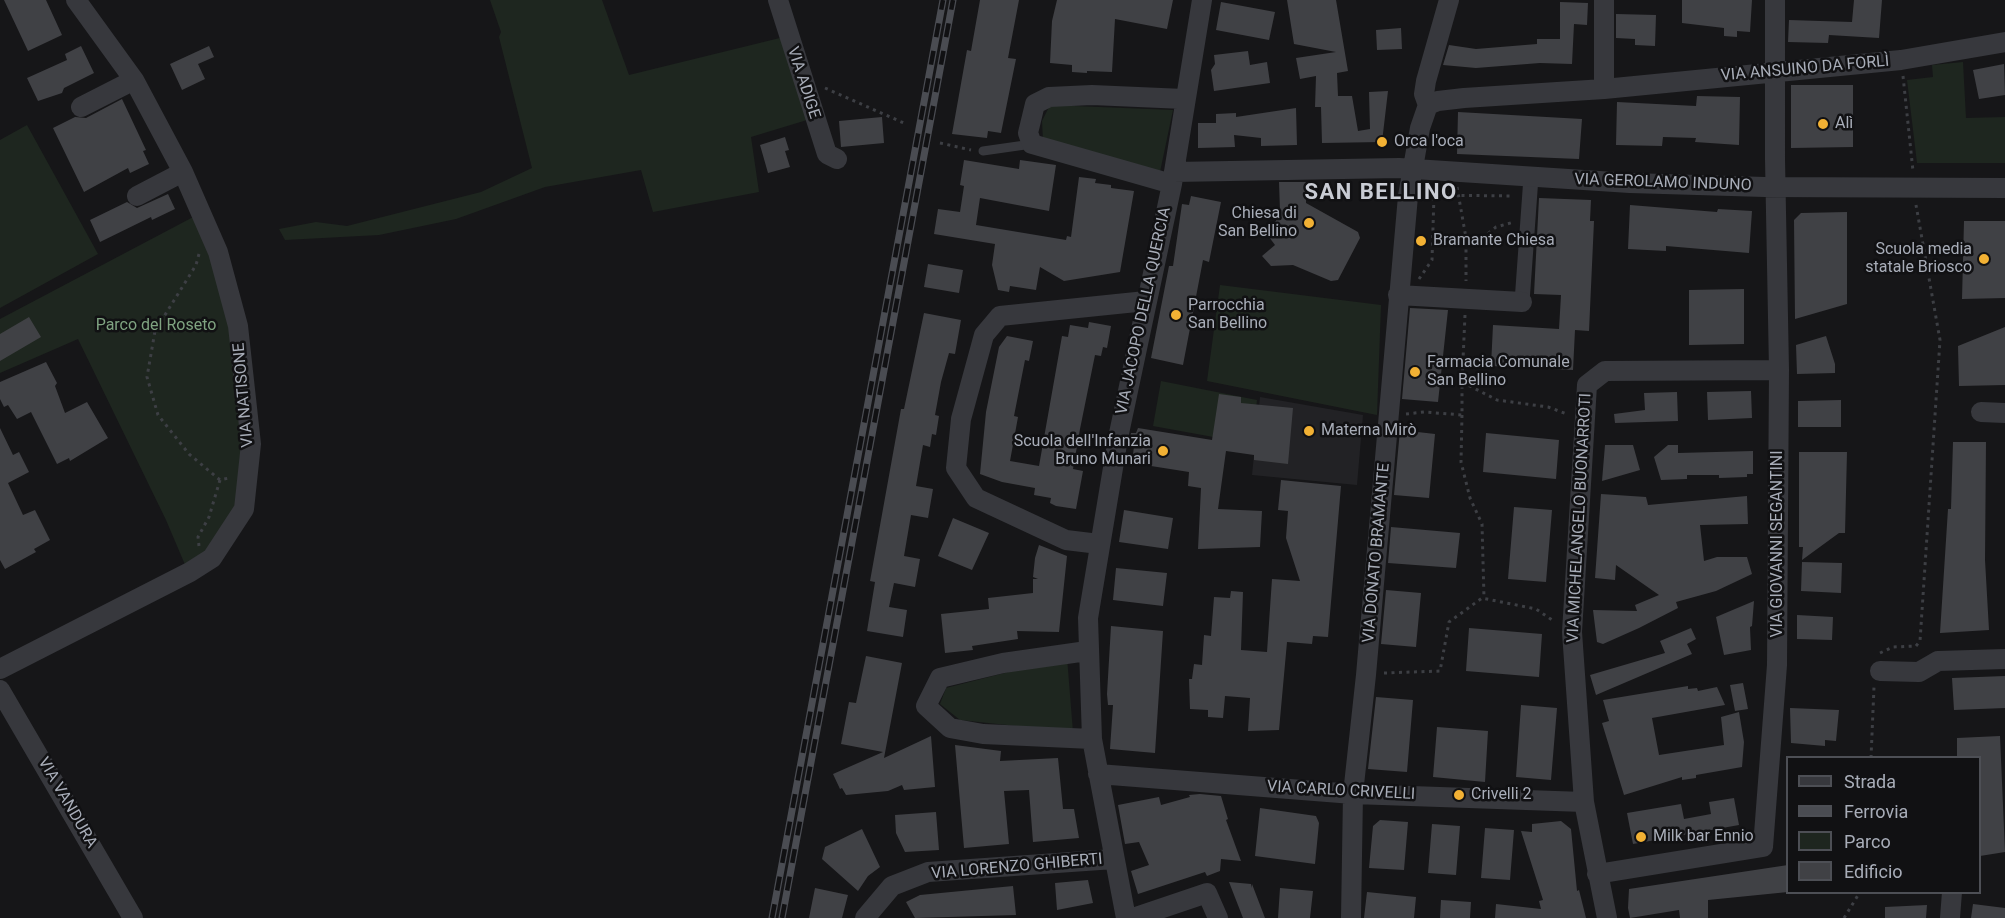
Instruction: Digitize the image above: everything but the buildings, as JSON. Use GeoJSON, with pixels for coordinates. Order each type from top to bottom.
{"type":"FeatureCollection","features":[{"type":"Feature","properties":{"kind":"street","name":"VIA NATISONE"},"geometry":{"type":"LineString","coordinates":[[0,669],[159,590],[212,558],[243,509],[248,472],[250,444],[238,326],[218,252],[183,172],[134,80],[76,0]]}},
{"type":"Feature","properties":{"kind":"street","name":"VIA ADIGE"},"geometry":{"type":"LineString","coordinates":[[778,0],[827,154],[837,159]]}},
{"type":"Feature","properties":{"kind":"street","name":"VIA JACOPO DELLA QUERCIA"},"geometry":{"type":"LineString","coordinates":[[1126,918],[1092,739],[1087,651],[1088,618],[1099,544],[1146,301],[1173,178],[1184,99],[1202,0]]}},
{"type":"Feature","properties":{"kind":"street"},"geometry":{"type":"LineString","coordinates":[[1412,169],[1420,128],[1428,105],[1424,94],[1426,81],[1449,0]]}},
{"type":"Feature","properties":{"kind":"street"},"geometry":{"type":"LineString","coordinates":[[1604,89],[1605,0]]}},
{"type":"Feature","properties":{"kind":"street","name":"VIA GIOVANNI SEGANTINI"},"geometry":{"type":"LineString","coordinates":[[1597,874],[1763,847],[1777,665],[1779,370],[1775,0]]}},
{"type":"Feature","properties":{"kind":"street","name":"VIA ANSUINO DA FORLÌ"},"geometry":{"type":"LineString","coordinates":[[1428,105],[1438,101],[1464,98],[1604,89],[1901,60],[2005,42]]}},
{"type":"Feature","properties":{"kind":"street"},"geometry":{"type":"LineString","coordinates":[[81,107],[134,80]]}},
{"type":"Feature","properties":{"kind":"street"},"geometry":{"type":"LineString","coordinates":[[1032,144],[1028,133],[1035,104],[1049,97],[1092,95],[1184,99]]}},
{"type":"Feature","properties":{"kind":"street","name":"VIA JACOPO DELLA QUERCIA"},"geometry":{"type":"LineString","coordinates":[[1032,144],[1173,178]]}},
{"type":"Feature","properties":{"kind":"street","name":"VIA GEROLAMO INDUNO"},"geometry":{"type":"LineString","coordinates":[[1173,178],[1412,169],[1531,187],[1776,188],[1914,179],[2005,188]]}},
{"type":"Feature","properties":{"kind":"street","name":"VIA DONATO BRAMANTE"},"geometry":{"type":"LineString","coordinates":[[1351,918],[1353,794],[1389,417],[1403,296],[1407,195],[1412,169]]}},
{"type":"Feature","properties":{"kind":"street"},"geometry":{"type":"LineString","coordinates":[[137,196],[183,172]]}},
{"type":"Feature","properties":{"kind":"street"},"geometry":{"type":"LineString","coordinates":[[1403,296],[1522,302],[1531,187]]}},
{"type":"Feature","properties":{"kind":"street"},"geometry":{"type":"LineString","coordinates":[[1099,544],[1066,540],[975,498],[956,468],[961,418],[984,335],[1000,316],[1146,301]]}},
{"type":"Feature","properties":{"kind":"street","name":"VIA MICHELANGELO BUONARROTI"},"geometry":{"type":"LineString","coordinates":[[1607,918],[1584,802],[1572,632],[1587,385],[1605,371],[1779,370]]}},
{"type":"Feature","properties":{"kind":"street"},"geometry":{"type":"LineString","coordinates":[[1981,412],[2005,413]]}},
{"type":"Feature","properties":{"kind":"street"},"geometry":{"type":"LineString","coordinates":[[1087,651],[1003,663],[940,678],[926,706],[950,728],[983,734],[1092,739]]}},
{"type":"Feature","properties":{"kind":"street"},"geometry":{"type":"LineString","coordinates":[[1880,671],[1919,672],[1938,661],[2005,659]]}},
{"type":"Feature","properties":{"kind":"street","name":"VIA VANDURA"},"geometry":{"type":"LineString","coordinates":[[0,690],[133,918]]}},
{"type":"Feature","properties":{"kind":"street","name":"VIA CARLO CRIVELLI"},"geometry":{"type":"LineString","coordinates":[[1098,774],[1353,794],[1584,802]]}},
{"type":"Feature","properties":{"kind":"street","name":"VIA LORENZO GHIBERTI"},"geometry":{"type":"LineString","coordinates":[[865,918],[892,886],[928,872],[1114,859]]}},
{"type":"Feature","properties":{"kind":"street"},"geometry":{"type":"LineString","coordinates":[[1133,918],[1207,893],[1218,918]]}},
{"type":"Feature","properties":{"kind":"street"},"geometry":{"type":"LineString","coordinates":[[1950,918],[1952,894]]}},
{"type":"Feature","properties":{"kind":"lane","name":"VIA JACOPO DELLA QUERCIA"},"geometry":{"type":"LineString","coordinates":[[983,151],[1032,144]]}},
{"type":"Feature","properties":{"kind":"path"},"geometry":{"type":"LineString","coordinates":[[1901,60],[1914,179]]}},
{"type":"Feature","properties":{"kind":"path","name":"VIA ADIGE"},"geometry":{"type":"LineString","coordinates":[[819,86],[906,124]]}},
{"type":"Feature","properties":{"kind":"path"},"geometry":{"type":"LineString","coordinates":[[940,143],[964,149]]}},
{"type":"Feature","properties":{"kind":"path"},"geometry":{"type":"LineString","coordinates":[[1407,195],[1456,195],[1531,187]]}},
{"type":"Feature","properties":{"kind":"path"},"geometry":{"type":"LineString","coordinates":[[1403,296],[1432,260],[1434,195]]}},
{"type":"Feature","properties":{"kind":"path"},"geometry":{"type":"LineString","coordinates":[[1456,195],[1466,238],[1461,462],[1470,498],[1482,524],[1484,599]]}},
{"type":"Feature","properties":{"kind":"path"},"geometry":{"type":"LineString","coordinates":[[1916,646],[1920,641],[1940,340],[1917,212]]}},
{"type":"Feature","properties":{"kind":"path"},"geometry":{"type":"LineString","coordinates":[[1433,233],[1466,238],[1485,236],[1496,226],[1511,222],[1528,222]]}},
{"type":"Feature","properties":{"kind":"path"},"geometry":{"type":"LineString","coordinates":[[207,229],[196,265],[155,331],[147,377],[158,415],[189,454],[220,480]]}},
{"type":"Feature","properties":{"kind":"path"},"geometry":{"type":"LineString","coordinates":[[1462,382],[1497,400],[1548,407],[1566,413],[1583,426]]}},
{"type":"Feature","properties":{"kind":"path"},"geometry":{"type":"LineString","coordinates":[[1389,417],[1424,412],[1462,415]]}},
{"type":"Feature","properties":{"kind":"path"},"geometry":{"type":"LineString","coordinates":[[220,480],[248,472]]}},
{"type":"Feature","properties":{"kind":"path"},"geometry":{"type":"LineString","coordinates":[[212,558],[198,544],[198,537],[209,517],[220,480]]}},
{"type":"Feature","properties":{"kind":"path"},"geometry":{"type":"LineString","coordinates":[[1366,675],[1440,671],[1449,622],[1482,597],[1536,609],[1572,632]]}},
{"type":"Feature","properties":{"kind":"path"},"geometry":{"type":"LineString","coordinates":[[1844,918],[1859,894]]}},
{"type":"Feature","properties":{"kind":"shaded area","name":"Materna Mirò"},"geometry":{"type":"Polygon","coordinates":[[[1260,397],[1363,415],[1357,485],[1252,475],[1260,397]]]}},
{"type":"Feature","properties":{"kind":"green space"},"geometry":{"type":"Polygon","coordinates":[[[490,0],[602,0],[629,75],[788,36],[807,120],[751,137],[759,192],[653,212],[641,170],[545,187],[456,219],[379,235],[285,240],[279,229],[316,222],[347,226],[481,192],[532,168],[499,37],[501,32],[490,0]]]}},
{"type":"Feature","properties":{"kind":"green space"},"geometry":{"type":"Polygon","coordinates":[[[1963,62],[1966,118],[2005,117],[2005,163],[1917,163],[1907,80],[1933,77],[1932,65],[1963,62]]]}},
{"type":"Feature","properties":{"kind":"green space"},"geometry":{"type":"Polygon","coordinates":[[[1050,105],[1173,110],[1160,172],[1043,141],[1042,121],[1050,105]]]}},
{"type":"Feature","properties":{"kind":"green space"},"geometry":{"type":"Polygon","coordinates":[[[27,125],[98,254],[0,308],[0,140],[27,125]]]}},
{"type":"Feature","properties":{"kind":"green space","name":"Parco del Roseto"},"geometry":{"type":"Polygon","coordinates":[[[197,215],[234,327],[247,444],[240,508],[189,574],[166,520],[78,339],[0,373],[0,319],[197,215]]]}},
{"type":"Feature","properties":{"kind":"green space"},"geometry":{"type":"Polygon","coordinates":[[[1220,285],[1381,305],[1377,415],[1207,381],[1220,285]]]}},
{"type":"Feature","properties":{"kind":"green space"},"geometry":{"type":"Polygon","coordinates":[[[1161,381],[1257,400],[1252,444],[1153,426],[1161,381]]]}},
{"type":"Feature","properties":{"kind":"green space"},"geometry":{"type":"Polygon","coordinates":[[[1067,657],[1073,732],[960,720],[940,704],[946,688],[1067,657]]]}},
{"type":"Feature","properties":{"kind":"railway"},"geometry":{"type":"LineString","coordinates":[[772,918],[943,0]]}},
{"type":"Feature","properties":{"kind":"railway"},"geometry":{"type":"LineString","coordinates":[[782,918],[953,0]]}},
{"type":"Feature","properties":{"kind":"place","name":"Alì"},"geometry":{"type":"Point","coordinates":[1823,124]}},
{"type":"Feature","properties":{"kind":"place","name":"Orca l'oca"},"geometry":{"type":"Point","coordinates":[1382,142]}},
{"type":"Feature","properties":{"kind":"place","name":"Chiesa di San Bellino"},"geometry":{"type":"Point","coordinates":[1309,223]}},
{"type":"Feature","properties":{"kind":"place","name":"Bramante Chiesa"},"geometry":{"type":"Point","coordinates":[1421,241]}},
{"type":"Feature","properties":{"kind":"place","name":"Scuola media statale Briosco"},"geometry":{"type":"Point","coordinates":[1984,259]}},
{"type":"Feature","properties":{"kind":"place","name":"Parrocchia San Bellino"},"geometry":{"type":"Point","coordinates":[1176,315]}},
{"type":"Feature","properties":{"kind":"place","name":"Farmacia Comunale San Bellino"},"geometry":{"type":"Point","coordinates":[1415,372]}},
{"type":"Feature","properties":{"kind":"place","name":"Materna Mirò"},"geometry":{"type":"Point","coordinates":[1309,431]}},
{"type":"Feature","properties":{"kind":"place","name":"Scuola dell'Infanzia Bruno Munari"},"geometry":{"type":"Point","coordinates":[1163,451]}},
{"type":"Feature","properties":{"kind":"place","name":"Crivelli 2"},"geometry":{"type":"Point","coordinates":[1459,795]}},
{"type":"Feature","properties":{"kind":"place","name":"Milk bar Ennio"},"geometry":{"type":"Point","coordinates":[1641,837]}},
{"type":"Feature","properties":{"kind":"district","name":"SAN BELLINO"},"geometry":{"type":"Point","coordinates":[1381,193]}}]}
